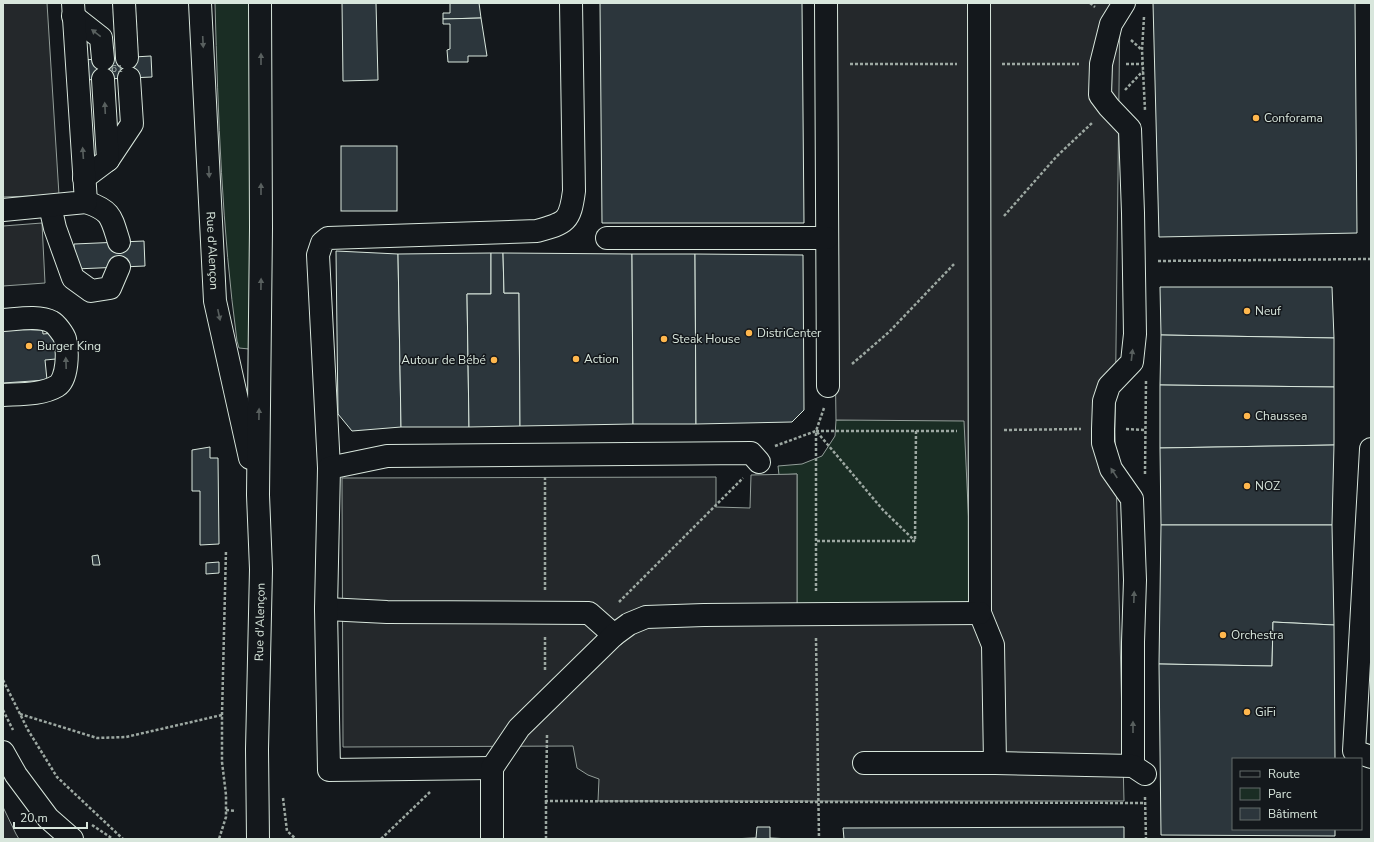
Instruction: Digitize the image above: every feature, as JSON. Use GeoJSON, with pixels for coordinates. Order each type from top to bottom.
{"type":"FeatureCollection","features":[{"type":"Feature","properties":{"kind":"main road"},"geometry":{"type":"LineString","coordinates":[[84,178],[108,160],[132,124],[124,3]]}},
{"type":"Feature","properties":{"kind":"main road","name":"Rue d'Alençon"},"geometry":{"type":"LineString","coordinates":[[200,3],[215,301],[258,495]]}},
{"type":"Feature","properties":{"kind":"main road","name":"Rue d'Alençon"},"geometry":{"type":"LineString","coordinates":[[258,839],[257,749],[261,569],[258,495],[261,228],[260,3]]}},
{"type":"Feature","properties":{"kind":"main road"},"geometry":{"type":"LineString","coordinates":[[492,768],[329,770],[326,609],[328,468],[318,255],[322,243],[328,238],[537,231],[555,226],[566,220],[572,210],[574,192],[571,3]]}},
{"type":"Feature","properties":{"kind":"main road"},"geometry":{"type":"LineString","coordinates":[[826,3],[828,386]]}},
{"type":"Feature","properties":{"kind":"main road"},"geometry":{"type":"LineString","coordinates":[[979,3],[980,613],[993,645],[995,763]]}},
{"type":"Feature","properties":{"kind":"main road"},"geometry":{"type":"LineString","coordinates":[[864,763],[995,763],[1139,770],[1133,642],[1135,580],[1132,499],[1110,469],[1103,443],[1104,401],[1109,386],[1132,362],[1135,334],[1130,130],[1100,95],[1101,64],[1111,24],[1134,7]]}},
{"type":"Feature","properties":{"kind":"main road"},"geometry":{"type":"LineString","coordinates":[[73,10],[101,38],[108,160]]}},
{"type":"Feature","properties":{"kind":"main road"},"geometry":{"type":"LineString","coordinates":[[73,10],[86,202]]}},
{"type":"Feature","properties":{"kind":"main road"},"geometry":{"type":"LineString","coordinates":[[3,210],[86,202],[102,207],[112,218],[119,242]]}},
{"type":"Feature","properties":{"kind":"main road"},"geometry":{"type":"LineString","coordinates":[[50,206],[55,228],[73,278],[90,291],[110,288],[119,267]]}},
{"type":"Feature","properties":{"kind":"main road"},"geometry":{"type":"LineString","coordinates":[[607,238],[827,238]]}},
{"type":"Feature","properties":{"kind":"main road"},"geometry":{"type":"LineString","coordinates":[[3,320],[36,318],[52,322],[65,338],[66,375],[59,385],[35,393],[12,407],[3,410]]}},
{"type":"Feature","properties":{"kind":"main road"},"geometry":{"type":"LineString","coordinates":[[3,395],[35,393]]}},
{"type":"Feature","properties":{"kind":"main road"},"geometry":{"type":"LineString","coordinates":[[1371,449],[1354,751],[1371,757]]}},
{"type":"Feature","properties":{"kind":"main road"},"geometry":{"type":"LineString","coordinates":[[328,468],[387,456],[751,453],[759,462]]}},
{"type":"Feature","properties":{"kind":"main road"},"geometry":{"type":"LineString","coordinates":[[326,609],[387,612],[589,613],[614,635]]}},
{"type":"Feature","properties":{"kind":"main road"},"geometry":{"type":"LineString","coordinates":[[492,839],[492,768],[519,728],[614,635],[629,624],[646,617],[704,615],[980,613]]}},
{"type":"Feature","properties":{"kind":"main road"},"geometry":{"type":"LineString","coordinates":[[3,752],[16,775],[48,818],[72,839]]}},
{"type":"Feature","properties":{"kind":"path"},"geometry":{"type":"LineString","coordinates":[[1134,7],[1142,50],[1145,113]]}},
{"type":"Feature","properties":{"kind":"path"},"geometry":{"type":"LineString","coordinates":[[1153,261],[1371,259]]}},
{"type":"Feature","properties":{"kind":"path"},"geometry":{"type":"LineString","coordinates":[[1145,476],[1146,380]]}},
{"type":"Feature","properties":{"kind":"path"},"geometry":{"type":"LineString","coordinates":[[816,431],[883,510],[915,541]]}},
{"type":"Feature","properties":{"kind":"path"},"geometry":{"type":"LineString","coordinates":[[915,541],[916,431]]}},
{"type":"Feature","properties":{"kind":"path"},"geometry":{"type":"LineString","coordinates":[[545,454],[545,676],[548,699],[546,839]]}},
{"type":"Feature","properties":{"kind":"path"},"geometry":{"type":"LineString","coordinates":[[817,541],[915,541]]}},
{"type":"Feature","properties":{"kind":"path"},"geometry":{"type":"LineString","coordinates":[[218,839],[226,817],[226,795],[222,762],[222,715],[226,550]]}},
{"type":"Feature","properties":{"kind":"path"},"geometry":{"type":"LineString","coordinates":[[3,680],[28,730],[57,776],[123,839]]}},
{"type":"Feature","properties":{"kind":"path"},"geometry":{"type":"LineString","coordinates":[[20,714],[97,738],[126,737],[222,715]]}},
{"type":"Feature","properties":{"kind":"path"},"geometry":{"type":"LineString","coordinates":[[1139,770],[1145,803],[1146,839]]}},
{"type":"Feature","properties":{"kind":"path"},"geometry":{"type":"LineString","coordinates":[[282,795],[288,831],[296,839]]}},
{"type":"Feature","properties":{"kind":"path"},"geometry":{"type":"LineString","coordinates":[[546,801],[1145,803]]}},
{"type":"Feature","properties":{"kind":"green space"},"geometry":{"type":"Polygon","coordinates":[[[215,3],[255,3],[249,349],[239,348],[232,299],[224,215],[219,130],[215,3]]]}},
{"type":"Feature","properties":{"kind":"green space"},"geometry":{"type":"Polygon","coordinates":[[[980,417],[980,613],[797,615],[797,474],[779,475],[778,466],[802,464],[822,456],[835,436],[836,420],[980,417]]]}},
{"type":"Feature","properties":{"kind":"shaded area"},"geometry":{"type":"Polygon","coordinates":[[[3,3],[47,3],[59,195],[3,197],[3,3]]]}},
{"type":"Feature","properties":{"kind":"shaded area"},"geometry":{"type":"Polygon","coordinates":[[[830,3],[1120,3],[1115,432],[1124,801],[598,801],[599,779],[588,775],[577,768],[573,746],[343,747],[342,478],[716,477],[716,507],[750,508],[751,475],[797,474],[797,615],[973,612],[964,421],[836,420],[830,3]]]}},
{"type":"Feature","properties":{"kind":"shaded area"},"geometry":{"type":"Polygon","coordinates":[[[42,223],[45,283],[3,286],[3,226],[42,223]]]}},
{"type":"Feature","properties":{"kind":"shaded area"},"geometry":{"type":"Polygon","coordinates":[[[3,807],[16,834],[19,839],[3,839],[3,807]]]}},
{"type":"Feature","properties":{"kind":"building"},"geometry":{"type":"Polygon","coordinates":[[[342,3],[376,3],[378,80],[343,81],[342,3]]]}},
{"type":"Feature","properties":{"kind":"building"},"geometry":{"type":"Polygon","coordinates":[[[450,3],[479,3],[481,18],[443,19],[443,13],[450,13],[450,3]]]}},
{"type":"Feature","properties":{"kind":"building"},"geometry":{"type":"Polygon","coordinates":[[[600,3],[802,3],[804,223],[602,223],[600,3]]]}},
{"type":"Feature","properties":{"kind":"building","name":"Conforama"},"geometry":{"type":"Polygon","coordinates":[[[1153,3],[1355,3],[1357,233],[1159,237],[1153,3]]]}},
{"type":"Feature","properties":{"kind":"building"},"geometry":{"type":"Polygon","coordinates":[[[481,18],[487,56],[468,56],[468,62],[448,62],[447,50],[450,49],[450,24],[443,24],[443,19],[481,18]]]}},
{"type":"Feature","properties":{"kind":"building"},"geometry":{"type":"Polygon","coordinates":[[[151,56],[152,77],[83,80],[82,60],[151,56]]]}},
{"type":"Feature","properties":{"kind":"building"},"geometry":{"type":"Polygon","coordinates":[[[341,146],[397,146],[397,211],[341,211],[341,146]]]}},
{"type":"Feature","properties":{"kind":"building"},"geometry":{"type":"Polygon","coordinates":[[[144,241],[145,266],[75,269],[74,244],[144,241]]]}},
{"type":"Feature","properties":{"kind":"building"},"geometry":{"type":"Polygon","coordinates":[[[336,251],[398,254],[401,427],[352,431],[338,414],[336,251]]]}},
{"type":"Feature","properties":{"kind":"building"},"geometry":{"type":"Polygon","coordinates":[[[491,253],[491,294],[467,294],[469,427],[401,427],[398,254],[491,253]]]}},
{"type":"Feature","properties":{"kind":"building","name":"Autour de Bébé"},"geometry":{"type":"Polygon","coordinates":[[[491,253],[503,253],[504,293],[519,293],[520,426],[469,427],[467,294],[491,294],[491,253]]]}},
{"type":"Feature","properties":{"kind":"building","name":"Action"},"geometry":{"type":"Polygon","coordinates":[[[503,253],[632,254],[633,424],[520,426],[519,293],[504,293],[503,253]]]}},
{"type":"Feature","properties":{"kind":"building","name":"Steak House"},"geometry":{"type":"Polygon","coordinates":[[[632,254],[695,254],[696,424],[633,424],[632,254]]]}},
{"type":"Feature","properties":{"kind":"building","name":"DistriCenter"},"geometry":{"type":"Polygon","coordinates":[[[695,254],[803,255],[804,410],[792,422],[696,424],[695,254]]]}},
{"type":"Feature","properties":{"kind":"building","name":"Neuf"},"geometry":{"type":"Polygon","coordinates":[[[1160,287],[1332,287],[1334,338],[1161,335],[1160,287]]]}},
{"type":"Feature","properties":{"kind":"building","name":"Burger King"},"geometry":{"type":"Polygon","coordinates":[[[42,325],[43,334],[54,333],[56,359],[45,360],[47,380],[3,383],[3,326],[42,325]]]}},
{"type":"Feature","properties":{"kind":"building"},"geometry":{"type":"Polygon","coordinates":[[[1161,335],[1334,338],[1334,387],[1160,385],[1161,335]]]}},
{"type":"Feature","properties":{"kind":"building","name":"Chaussea"},"geometry":{"type":"Polygon","coordinates":[[[1160,385],[1334,387],[1334,445],[1160,448],[1160,385]]]}},
{"type":"Feature","properties":{"kind":"building","name":"NOZ"},"geometry":{"type":"Polygon","coordinates":[[[1334,445],[1332,525],[1161,525],[1160,448],[1334,445]]]}},
{"type":"Feature","properties":{"kind":"building"},"geometry":{"type":"Polygon","coordinates":[[[210,447],[210,458],[218,458],[219,544],[200,545],[200,491],[192,491],[192,450],[210,447]]]}},
{"type":"Feature","properties":{"kind":"building"},"geometry":{"type":"Polygon","coordinates":[[[1161,525],[1332,525],[1334,625],[1273,622],[1272,666],[1159,664],[1161,525]]]}},
{"type":"Feature","properties":{"kind":"building"},"geometry":{"type":"Polygon","coordinates":[[[98,555],[100,565],[93,565],[92,556],[98,555]]]}},
{"type":"Feature","properties":{"kind":"building"},"geometry":{"type":"Polygon","coordinates":[[[219,562],[219,573],[206,574],[206,563],[219,562]]]}},
{"type":"Feature","properties":{"kind":"building","name":"GiFi"},"geometry":{"type":"Polygon","coordinates":[[[1273,622],[1334,625],[1335,758],[1232,758],[1232,830],[1335,830],[1335,836],[1161,835],[1159,664],[1272,666],[1273,622]]]}},
{"type":"Feature","properties":{"kind":"building"},"geometry":{"type":"Polygon","coordinates":[[[757,827],[770,827],[770,838],[792,839],[728,839],[756,838],[757,827]]]}},
{"type":"Feature","properties":{"kind":"building"},"geometry":{"type":"Polygon","coordinates":[[[1124,827],[1124,839],[844,839],[843,828],[1124,827]]]}},
{"type":"Feature","properties":{"kind":"place","name":"Conforama"},"geometry":{"type":"Point","coordinates":[1256,118]}},
{"type":"Feature","properties":{"kind":"place","name":"Neuf"},"geometry":{"type":"Point","coordinates":[1247,311]}},
{"type":"Feature","properties":{"kind":"place","name":"DistriCenter"},"geometry":{"type":"Point","coordinates":[749,333]}},
{"type":"Feature","properties":{"kind":"place","name":"Steak House"},"geometry":{"type":"Point","coordinates":[664,339]}},
{"type":"Feature","properties":{"kind":"place","name":"Burger King"},"geometry":{"type":"Point","coordinates":[29,346]}},
{"type":"Feature","properties":{"kind":"place","name":"Action"},"geometry":{"type":"Point","coordinates":[576,359]}},
{"type":"Feature","properties":{"kind":"place","name":"Autour de Bébé"},"geometry":{"type":"Point","coordinates":[494,360]}},
{"type":"Feature","properties":{"kind":"place","name":"Chaussea"},"geometry":{"type":"Point","coordinates":[1247,416]}},
{"type":"Feature","properties":{"kind":"place","name":"NOZ"},"geometry":{"type":"Point","coordinates":[1247,486]}},
{"type":"Feature","properties":{"kind":"place","name":"Orchestra"},"geometry":{"type":"Point","coordinates":[1223,635]}},
{"type":"Feature","properties":{"kind":"place","name":"GiFi"},"geometry":{"type":"Point","coordinates":[1247,712]}}]}
